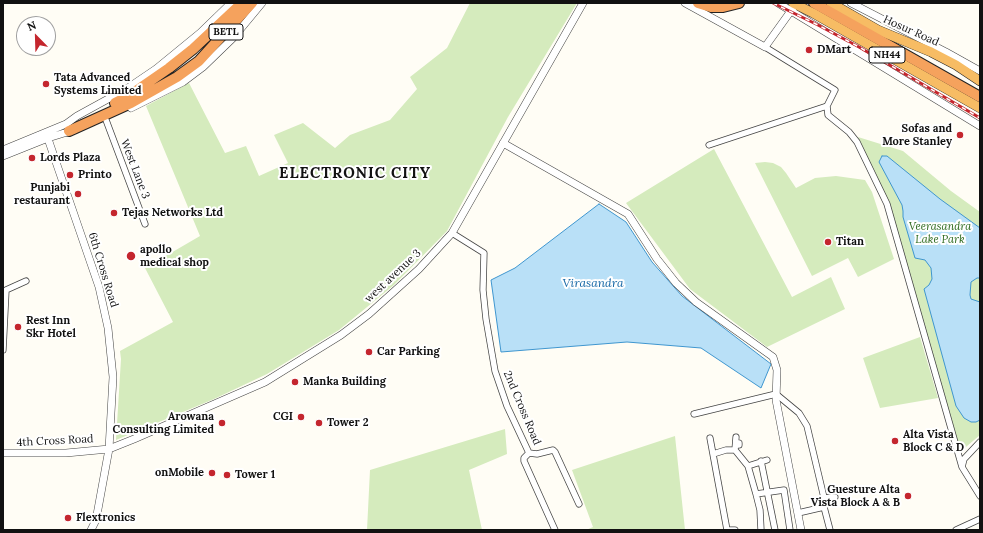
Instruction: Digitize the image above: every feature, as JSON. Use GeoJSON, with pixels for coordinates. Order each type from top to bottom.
{"type":"FeatureCollection","features":[{"type":"Feature","properties":{"kind":"highway","name":"BETL"},"geometry":{"type":"LineString","coordinates":[[67,128],[126,97],[150,82],[193,49],[242,3]]}},
{"type":"Feature","properties":{"kind":"highway","name":"BETL"},"geometry":{"type":"LineString","coordinates":[[67,128],[131,102],[177,76],[199,61],[252,3]]}},
{"type":"Feature","properties":{"kind":"highway"},"geometry":{"type":"LineString","coordinates":[[698,3],[711,7],[723,7],[739,3]]}},
{"type":"Feature","properties":{"kind":"highway"},"geometry":{"type":"LineString","coordinates":[[814,3],[980,97]]}},
{"type":"Feature","properties":{"kind":"highway","name":"Hosur Road"},"geometry":{"type":"LineString","coordinates":[[832,3],[878,30],[931,52],[956,65],[980,81]]}},
{"type":"Feature","properties":{"kind":"highway","name":"NH44"},"geometry":{"type":"LineString","coordinates":[[793,6],[813,13],[980,108]]}},
{"type":"Feature","properties":{"kind":"street"},"geometry":{"type":"LineString","coordinates":[[67,128],[77,116],[128,88],[156,69],[200,33],[231,3]]}},
{"type":"Feature","properties":{"kind":"street"},"geometry":{"type":"LineString","coordinates":[[3,150],[67,128],[86,128],[106,120],[190,78],[218,54],[262,3]]}},
{"type":"Feature","properties":{"kind":"street","name":"west avenue 3"},"geometry":{"type":"LineString","coordinates":[[108,449],[264,382],[341,334],[369,314],[419,268],[452,233],[583,3]]}},
{"type":"Feature","properties":{"kind":"street"},"geometry":{"type":"LineString","coordinates":[[685,3],[765,47],[834,90],[827,106],[828,115],[849,132],[857,142],[887,204],[962,467],[980,496]]}},
{"type":"Feature","properties":{"kind":"street"},"geometry":{"type":"LineString","coordinates":[[778,3],[793,6],[980,126]]}},
{"type":"Feature","properties":{"kind":"street"},"geometry":{"type":"LineString","coordinates":[[851,3],[980,71]]}},
{"type":"Feature","properties":{"kind":"street"},"geometry":{"type":"LineString","coordinates":[[765,47],[793,6]]}},
{"type":"Feature","properties":{"kind":"street"},"geometry":{"type":"LineString","coordinates":[[709,145],[827,106]]}},
{"type":"Feature","properties":{"kind":"street","name":"West Lane 3"},"geometry":{"type":"LineString","coordinates":[[106,120],[146,224]]}},
{"type":"Feature","properties":{"kind":"street"},"geometry":{"type":"LineString","coordinates":[[3,156],[47,135]]}},
{"type":"Feature","properties":{"kind":"street","name":"6th Cross Road"},"geometry":{"type":"LineString","coordinates":[[47,135],[99,287],[108,328],[113,377],[108,449],[96,520],[91,530]]}},
{"type":"Feature","properties":{"kind":"street"},"geometry":{"type":"LineString","coordinates":[[503,143],[628,214],[657,260],[676,283],[696,302],[772,357],[777,370],[776,400],[801,530]]}},
{"type":"Feature","properties":{"kind":"street","name":"2nd Cross Road"},"geometry":{"type":"LineString","coordinates":[[452,233],[484,253],[483,290],[486,319],[495,371],[507,406],[529,453],[537,454],[553,450],[555,452],[579,504]]}},
{"type":"Feature","properties":{"kind":"street"},"geometry":{"type":"LineString","coordinates":[[3,350],[6,290],[26,282]]}},
{"type":"Feature","properties":{"kind":"street"},"geometry":{"type":"LineString","coordinates":[[694,414],[776,394],[794,407],[804,419],[807,426],[830,530]]}},
{"type":"Feature","properties":{"kind":"street"},"geometry":{"type":"LineString","coordinates":[[736,436],[735,450],[748,466],[760,510],[761,530]]}},
{"type":"Feature","properties":{"kind":"street"},"geometry":{"type":"LineString","coordinates":[[710,438],[728,530],[735,530]]}},
{"type":"Feature","properties":{"kind":"street"},"geometry":{"type":"LineString","coordinates":[[962,467],[964,459],[980,442]]}},
{"type":"Feature","properties":{"kind":"street","name":"4th Cross Road"},"geometry":{"type":"LineString","coordinates":[[3,453],[66,453],[108,449]]}},
{"type":"Feature","properties":{"kind":"street"},"geometry":{"type":"LineString","coordinates":[[713,454],[726,450],[735,450]]}},
{"type":"Feature","properties":{"kind":"street"},"geometry":{"type":"LineString","coordinates":[[529,453],[524,458],[524,461],[555,530]]}},
{"type":"Feature","properties":{"kind":"street"},"geometry":{"type":"LineString","coordinates":[[748,466],[764,460],[775,530]]}},
{"type":"Feature","properties":{"kind":"street"},"geometry":{"type":"LineString","coordinates":[[756,494],[784,490],[790,530]]}},
{"type":"Feature","properties":{"kind":"street"},"geometry":{"type":"LineString","coordinates":[[824,498],[835,496]]}},
{"type":"Feature","properties":{"kind":"street"},"geometry":{"type":"LineString","coordinates":[[798,513],[824,507]]}},
{"type":"Feature","properties":{"kind":"street"},"geometry":{"type":"LineString","coordinates":[[956,530],[980,519]]}},
{"type":"Feature","properties":{"kind":"green space"},"geometry":{"type":"Polygon","coordinates":[[[470,3],[577,3],[508,117],[447,231],[394,285],[339,330],[267,374],[214,399],[116,440],[121,359],[120,351],[173,322],[145,268],[200,236],[146,106],[189,83],[225,153],[246,146],[259,176],[288,163],[274,135],[303,123],[335,148],[350,135],[390,120],[417,89],[410,77],[447,48],[470,3]]]}},
{"type":"Feature","properties":{"kind":"green space","name":"Veerasandra Lake Park"},"geometry":{"type":"Polygon","coordinates":[[[858,137],[903,151],[951,191],[980,212],[980,435],[960,452],[889,203],[858,137]]]}},
{"type":"Feature","properties":{"kind":"green space"},"geometry":{"type":"Polygon","coordinates":[[[714,149],[792,297],[831,277],[845,309],[767,347],[690,289],[626,203],[714,149]]]}},
{"type":"Feature","properties":{"kind":"green space"},"geometry":{"type":"Polygon","coordinates":[[[755,163],[773,163],[781,167],[796,188],[815,178],[836,176],[865,180],[872,192],[894,259],[858,277],[848,258],[812,276],[755,163]]]}},
{"type":"Feature","properties":{"kind":"green space"},"geometry":{"type":"Polygon","coordinates":[[[920,337],[938,398],[880,408],[863,358],[920,337]]]}},
{"type":"Feature","properties":{"kind":"green space"},"geometry":{"type":"Polygon","coordinates":[[[505,429],[507,454],[469,470],[482,530],[367,530],[370,470],[505,429]]]}},
{"type":"Feature","properties":{"kind":"green space"},"geometry":{"type":"Polygon","coordinates":[[[675,436],[685,530],[586,530],[593,527],[572,470],[675,436]]]}},
{"type":"Feature","properties":{"kind":"water","name":"Veerasandra Lake Park"},"geometry":{"type":"Polygon","coordinates":[[[882,156],[887,156],[940,199],[980,228],[980,278],[977,278],[971,282],[970,295],[971,299],[980,302],[980,420],[976,422],[971,422],[964,418],[956,406],[924,289],[929,285],[932,279],[931,268],[925,260],[915,258],[903,217],[902,205],[879,162],[882,156]]]}},
{"type":"Feature","properties":{"kind":"water","name":"Virasandra"},"geometry":{"type":"Polygon","coordinates":[[[599,204],[626,222],[652,262],[682,296],[771,364],[761,388],[701,348],[627,342],[501,352],[491,280],[515,268],[599,204]]]}},
{"type":"Feature","properties":{"kind":"railway"},"geometry":{"type":"LineString","coordinates":[[773,3],[859,47],[980,118]]}},
{"type":"Feature","properties":{"kind":"place","name":"DMart"},"geometry":{"type":"Point","coordinates":[809,50]}},
{"type":"Feature","properties":{"kind":"place","name":"Tata Advanced Systems Limited"},"geometry":{"type":"Point","coordinates":[46,84]}},
{"type":"Feature","properties":{"kind":"place","name":"Sofas and More Stanley"},"geometry":{"type":"Point","coordinates":[960,135]}},
{"type":"Feature","properties":{"kind":"place","name":"Lords Plaza"},"geometry":{"type":"Point","coordinates":[32,158]}},
{"type":"Feature","properties":{"kind":"place","name":"Printo"},"geometry":{"type":"Point","coordinates":[70,175]}},
{"type":"Feature","properties":{"kind":"place","name":"Punjabi restaurant"},"geometry":{"type":"Point","coordinates":[78,194]}},
{"type":"Feature","properties":{"kind":"place","name":"Tejas Networks Ltd"},"geometry":{"type":"Point","coordinates":[114,213]}},
{"type":"Feature","properties":{"kind":"place","name":"Titan"},"geometry":{"type":"Point","coordinates":[828,242]}},
{"type":"Feature","properties":{"kind":"place","name":"apollo medical shop"},"geometry":{"type":"Point","coordinates":[131,256]}},
{"type":"Feature","properties":{"kind":"place","name":"Rest Inn Skr Hotel"},"geometry":{"type":"Point","coordinates":[18,327]}},
{"type":"Feature","properties":{"kind":"place","name":"Car Parking"},"geometry":{"type":"Point","coordinates":[369,352]}},
{"type":"Feature","properties":{"kind":"place","name":"Manka Building"},"geometry":{"type":"Point","coordinates":[295,382]}},
{"type":"Feature","properties":{"kind":"place","name":"CGI"},"geometry":{"type":"Point","coordinates":[301,417]}},
{"type":"Feature","properties":{"kind":"place","name":"Arowana Consulting Limited"},"geometry":{"type":"Point","coordinates":[222,423]}},
{"type":"Feature","properties":{"kind":"place","name":"Tower 2"},"geometry":{"type":"Point","coordinates":[319,423]}},
{"type":"Feature","properties":{"kind":"place","name":"Alta Vista Block C & D"},"geometry":{"type":"Point","coordinates":[895,441]}},
{"type":"Feature","properties":{"kind":"place","name":"onMobile"},"geometry":{"type":"Point","coordinates":[212,473]}},
{"type":"Feature","properties":{"kind":"place","name":"Tower 1"},"geometry":{"type":"Point","coordinates":[227,475]}},
{"type":"Feature","properties":{"kind":"place","name":"Guesture Alta Vista Block A & B"},"geometry":{"type":"Point","coordinates":[908,496]}},
{"type":"Feature","properties":{"kind":"place","name":"Flextronics"},"geometry":{"type":"Point","coordinates":[68,518]}},
{"type":"Feature","properties":{"kind":"district","name":"ELECTRONIC CITY"},"geometry":{"type":"Point","coordinates":[355,174]}}]}
